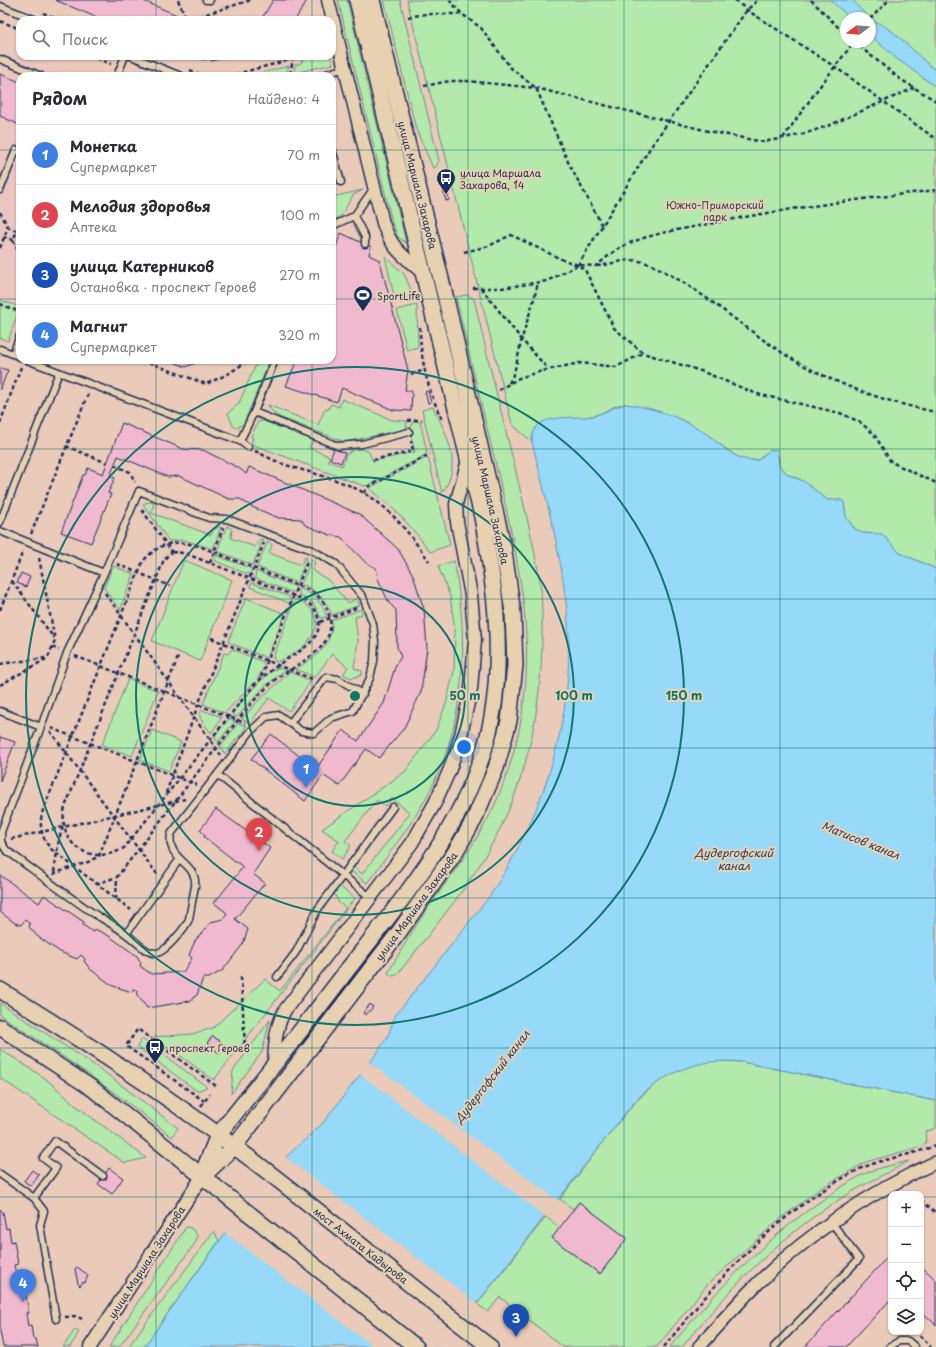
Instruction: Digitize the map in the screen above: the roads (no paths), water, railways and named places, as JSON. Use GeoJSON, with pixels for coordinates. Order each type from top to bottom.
{"type":"FeatureCollection","features":[{"type":"Feature","properties":{"kind":"street"},"geometry":{"type":"LineString","coordinates":[[328,0],[332,16]]}},
{"type":"Feature","properties":{"kind":"street","name":"улица Маршала Захарова"},"geometry":{"type":"LineString","coordinates":[[90,1347],[202,1177],[218,1135],[274,1065],[419,876],[459,811],[480,762],[492,718],[498,664],[497,615],[488,548],[423,272],[356,0]]}},
{"type":"Feature","properties":{"kind":"street","name":"улица Маршала Захарова"},"geometry":{"type":"LineString","coordinates":[[202,1177],[234,1146],[399,932],[454,854],[474,820],[496,768],[509,721],[515,665],[514,628],[503,545],[372,0]]}},
{"type":"Feature","properties":{"kind":"street"},"geometry":{"type":"LineString","coordinates":[[336,32],[388,240],[400,253],[423,272]]}},
{"type":"Feature","properties":{"kind":"street"},"geometry":{"type":"LineString","coordinates":[[274,1065],[275,1035],[278,1022],[285,1010],[412,843],[435,803],[450,769],[461,735],[471,689],[475,640],[471,595],[457,522],[456,504],[468,460]]}},
{"type":"Feature","properties":{"kind":"street"},"geometry":{"type":"LineString","coordinates":[[0,990],[59,1025],[140,1078],[234,1146]]}},
{"type":"Feature","properties":{"kind":"street"},"geometry":{"type":"LineString","coordinates":[[0,1027],[93,1089],[416,1347]]}},
{"type":"Feature","properties":{"kind":"street","name":"мост Ахмата Кадырова"},"geometry":{"type":"LineString","coordinates":[[234,1146],[490,1347]]}},
{"type":"Feature","properties":{"kind":"street"},"geometry":{"type":"LineString","coordinates":[[698,1347],[748,1293],[786,1258],[832,1223],[883,1190],[936,1162]]}},
{"type":"Feature","properties":{"kind":"lane"},"geometry":{"type":"LineString","coordinates":[[0,6],[26,16]]}},
{"type":"Feature","properties":{"kind":"lane"},"geometry":{"type":"LineString","coordinates":[[0,59],[31,72]]}},
{"type":"Feature","properties":{"kind":"lane"},"geometry":{"type":"LineString","coordinates":[[119,72],[124,60]]}},
{"type":"Feature","properties":{"kind":"lane"},"geometry":{"type":"LineString","coordinates":[[139,60],[165,72]]}},
{"type":"Feature","properties":{"kind":"lane"},"geometry":{"type":"LineString","coordinates":[[332,72],[345,68]]}},
{"type":"Feature","properties":{"kind":"lane"},"geometry":{"type":"LineString","coordinates":[[0,190],[16,150]]}},
{"type":"Feature","properties":{"kind":"lane"},"geometry":{"type":"LineString","coordinates":[[336,166],[340,182]]}},
{"type":"Feature","properties":{"kind":"lane"},"geometry":{"type":"LineString","coordinates":[[336,224],[354,216],[374,188]]}},
{"type":"Feature","properties":{"kind":"lane"},"geometry":{"type":"LineString","coordinates":[[354,216],[364,237],[365,244]]}},
{"type":"Feature","properties":{"kind":"lane"},"geometry":{"type":"LineString","coordinates":[[13,354],[16,346]]}},
{"type":"Feature","properties":{"kind":"lane"},"geometry":{"type":"LineString","coordinates":[[0,349],[16,355]]}},
{"type":"Feature","properties":{"kind":"lane"},"geometry":{"type":"LineString","coordinates":[[38,364],[240,441],[248,448]]}},
{"type":"Feature","properties":{"kind":"lane"},"geometry":{"type":"LineString","coordinates":[[240,441],[254,412],[273,364]]}},
{"type":"Feature","properties":{"kind":"lane"},"geometry":{"type":"LineString","coordinates":[[0,522],[59,372]]}},
{"type":"Feature","properties":{"kind":"lane"},"geometry":{"type":"LineString","coordinates":[[254,412],[338,446],[362,444],[409,432]]}},
{"type":"Feature","properties":{"kind":"lane"},"geometry":{"type":"LineString","coordinates":[[139,491],[209,518],[227,519],[312,550],[336,564],[363,597],[373,624],[374,661],[363,694],[353,711],[331,718],[314,733],[300,731],[278,715],[266,717],[255,727],[171,834],[169,842],[172,849],[179,860],[192,870],[195,877],[188,920],[167,948],[155,954],[148,952],[126,934],[48,881],[6,850],[1,842],[0,832],[41,727],[67,653],[104,573],[139,491]]}},
{"type":"Feature","properties":{"kind":"lane"},"geometry":{"type":"LineString","coordinates":[[0,531],[104,573]]}},
{"type":"Feature","properties":{"kind":"lane"},"geometry":{"type":"LineString","coordinates":[[290,723],[326,677],[338,679],[363,694]]}},
{"type":"Feature","properties":{"kind":"lane"},"geometry":{"type":"LineString","coordinates":[[0,711],[41,727]]}},
{"type":"Feature","properties":{"kind":"lane"},"geometry":{"type":"LineString","coordinates":[[218,775],[370,897]]}},
{"type":"Feature","properties":{"kind":"lane"},"geometry":{"type":"LineString","coordinates":[[277,977],[296,952],[318,909],[342,874],[393,807]]}},
{"type":"Feature","properties":{"kind":"lane"},"geometry":{"type":"LineString","coordinates":[[126,934],[179,860]]}},
{"type":"Feature","properties":{"kind":"lane"},"geometry":{"type":"LineString","coordinates":[[34,1198],[56,1168],[43,1158],[55,1141],[104,1176]]}},
{"type":"Feature","properties":{"kind":"lane"},"geometry":{"type":"LineString","coordinates":[[0,1174],[34,1198],[44,1212],[40,1225],[56,1319]]}},
{"type":"Feature","properties":{"kind":"lane"},"geometry":{"type":"LineString","coordinates":[[774,1347],[859,1259],[832,1223]]}},
{"type":"Feature","properties":{"kind":"lane"},"geometry":{"type":"LineString","coordinates":[[890,1347],[899,1341],[908,1341],[915,1347]]}},
{"type":"Feature","properties":{"kind":"water"},"geometry":{"type":"Polygon","coordinates":[[[830,0],[853,0],[863,12],[843,12],[830,0]]]}},
{"type":"Feature","properties":{"kind":"water"},"geometry":{"type":"Polygon","coordinates":[[[876,22],[895,34],[936,70],[936,87],[897,59],[876,41],[876,22]]]}},
{"type":"Feature","properties":{"kind":"water","name":"Дудергофский канал"},"geometry":{"type":"Polygon","coordinates":[[[626,404],[645,407],[673,416],[691,424],[727,450],[741,458],[758,460],[770,450],[777,450],[779,465],[787,474],[805,482],[827,500],[842,500],[844,503],[846,517],[854,528],[862,533],[882,534],[900,553],[936,569],[936,1101],[742,1062],[727,1061],[698,1064],[658,1082],[635,1101],[443,1347],[144,1347],[223,1236],[285,1158],[322,1124],[377,1053],[388,1036],[395,1016],[489,897],[509,864],[527,829],[542,793],[554,756],[563,719],[568,680],[569,641],[566,602],[560,562],[552,522],[532,442],[534,432],[538,425],[555,418],[593,416],[626,404]]]}},
{"type":"Feature","properties":{"kind":"place","name":"улица Маршала Захарова, 14"},"geometry":{"type":"Point","coordinates":[446,195]}},
{"type":"Feature","properties":{"kind":"place","name":"SportLife"},"geometry":{"type":"Point","coordinates":[363,312]}},
{"type":"Feature","properties":{"kind":"place","name":"Монетка"},"geometry":{"type":"Point","coordinates":[306,788]}},
{"type":"Feature","properties":{"kind":"place","name":"Мелодия здоровья"},"geometry":{"type":"Point","coordinates":[259,851]}},
{"type":"Feature","properties":{"kind":"place","name":"проспект Героев"},"geometry":{"type":"Point","coordinates":[155,1064]}},
{"type":"Feature","properties":{"kind":"place","name":"Магнит"},"geometry":{"type":"Point","coordinates":[23,1302]}},
{"type":"Feature","properties":{"kind":"place","name":"улица Катерников"},"geometry":{"type":"Point","coordinates":[516,1337]}},
{"type":"Feature","properties":{"kind":"park label","name":"Южно-Приморский парк"},"geometry":{"type":"Point","coordinates":[715,210]}},
{"type":"Feature","properties":{"kind":"water label","name":"Матисов канал"},"geometry":{"type":"Point","coordinates":[861,840]}}]}
